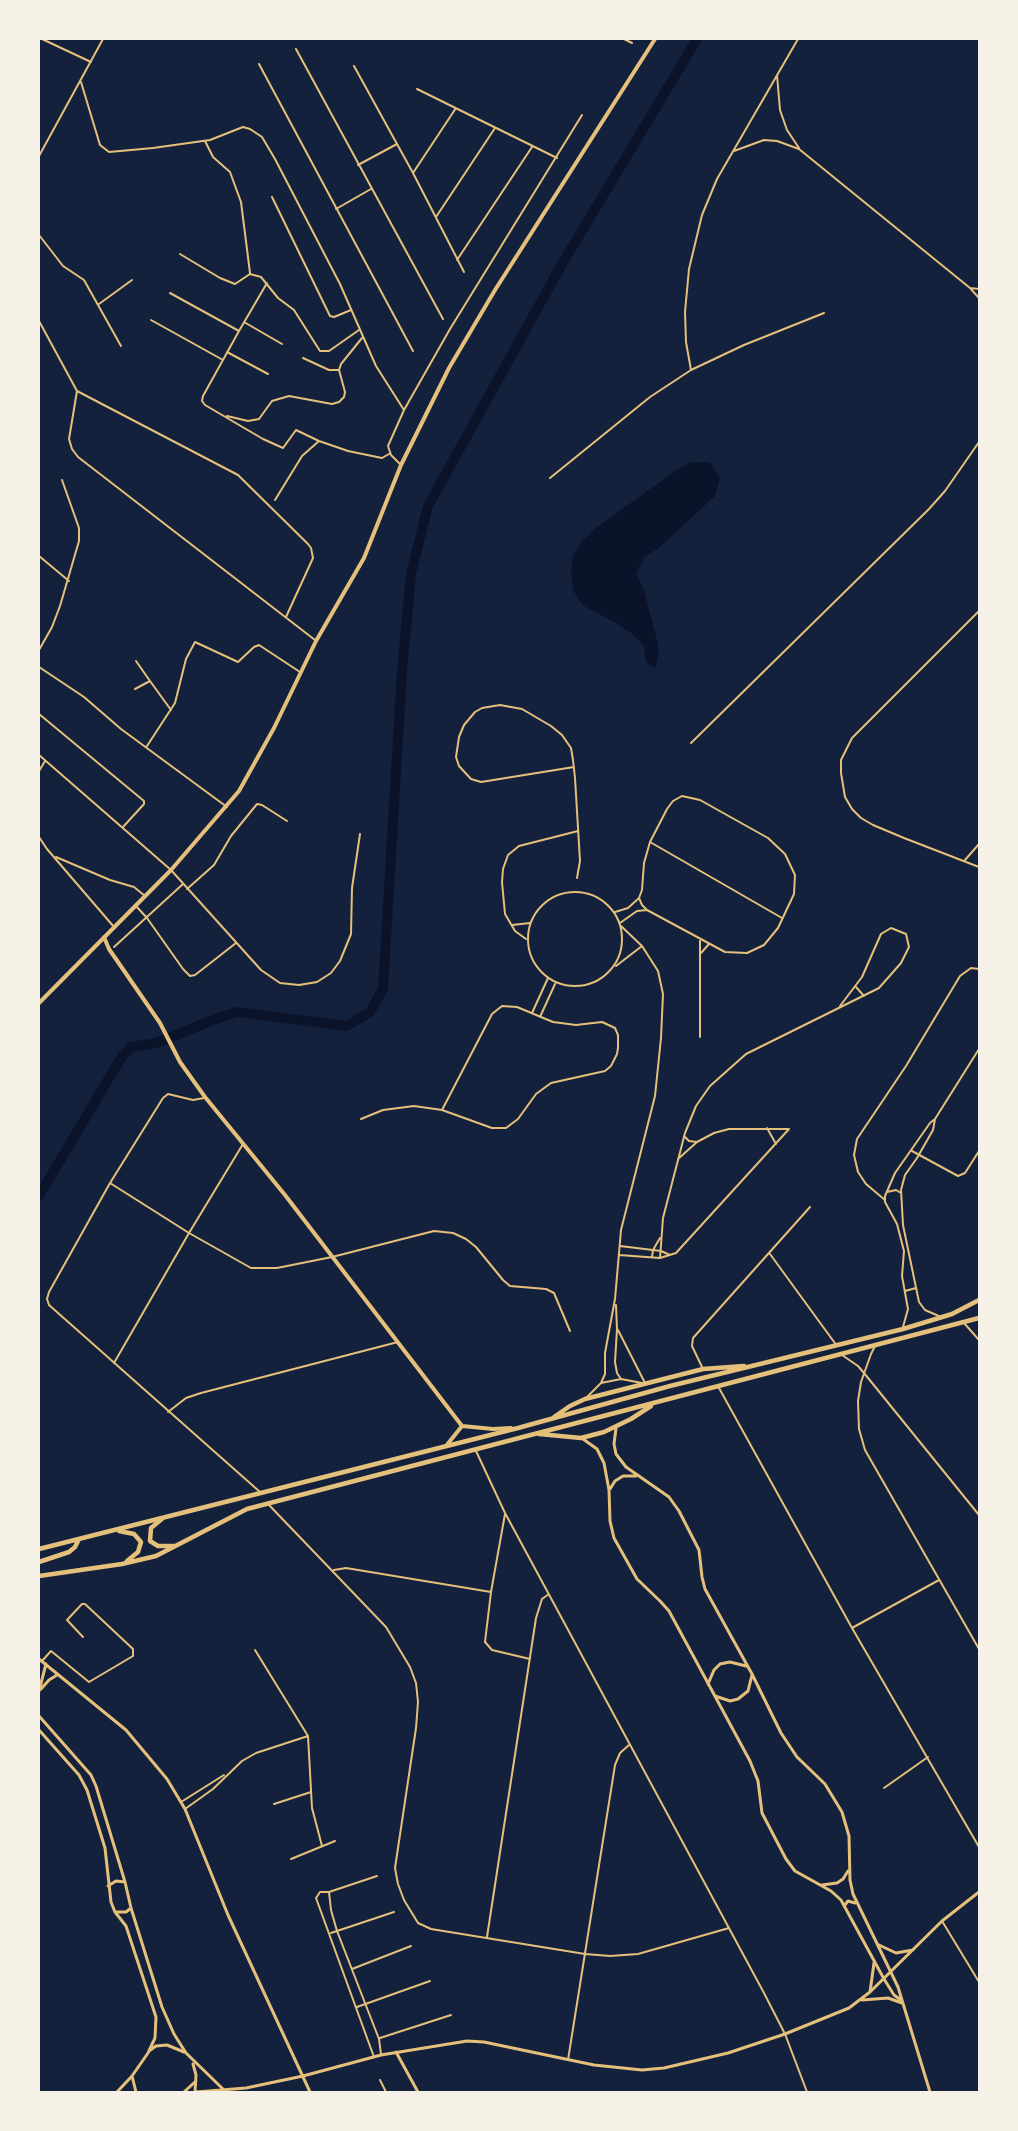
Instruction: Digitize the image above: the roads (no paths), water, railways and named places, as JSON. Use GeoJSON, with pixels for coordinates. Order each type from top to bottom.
{"type":"FeatureCollection","features":[{"type":"Feature","properties":{"kind":"highway"},"geometry":{"type":"LineString","coordinates":[[39,1549],[518,1428],[670,1386],[903,1329],[943,1317],[979,1300]]}},
{"type":"Feature","properties":{"kind":"highway"},"geometry":{"type":"LineString","coordinates":[[39,1576],[122,1564],[156,1556],[227,1517],[267,1503],[979,1318]]}},
{"type":"Feature","properties":{"kind":"highway"},"geometry":{"type":"LineString","coordinates":[[553,1418],[585,1399],[644,1383],[703,1369],[756,1365]]}},
{"type":"Feature","properties":{"kind":"highway"},"geometry":{"type":"LineString","coordinates":[[533,1434],[581,1438],[616,1428],[656,1403]]}},
{"type":"Feature","properties":{"kind":"highway"},"geometry":{"type":"LineString","coordinates":[[166,1516],[151,1528],[150,1541],[158,1546],[177,1546]]}},
{"type":"Feature","properties":{"kind":"highway"},"geometry":{"type":"LineString","coordinates":[[115,1530],[134,1534],[141,1542],[138,1552],[122,1564]]}},
{"type":"Feature","properties":{"kind":"highway"},"geometry":{"type":"LineString","coordinates":[[39,1562],[69,1552],[75,1548],[79,1539]]}},
{"type":"Feature","properties":{"kind":"main road"},"geometry":{"type":"LineString","coordinates":[[39,1003],[171,870],[239,791],[258,758],[316,640],[364,558],[401,465],[434,395],[495,290],[655,39]]}},
{"type":"Feature","properties":{"kind":"main road"},"geometry":{"type":"LineString","coordinates":[[104,938],[160,1023],[180,1062],[205,1097],[285,1195],[462,1426],[493,1429],[518,1428]]}},
{"type":"Feature","properties":{"kind":"main road"},"geometry":{"type":"LineString","coordinates":[[96,945],[112,948]]}},
{"type":"Feature","properties":{"kind":"main road"},"geometry":{"type":"LineString","coordinates":[[446,1446],[462,1426]]}},
{"type":"Feature","properties":{"kind":"street"},"geometry":{"type":"LineString","coordinates":[[42,39],[91,62]]}},
{"type":"Feature","properties":{"kind":"street"},"geometry":{"type":"LineString","coordinates":[[39,156],[103,39]]}},
{"type":"Feature","properties":{"kind":"street"},"geometry":{"type":"LineString","coordinates":[[624,39],[632,43]]}},
{"type":"Feature","properties":{"kind":"street"},"geometry":{"type":"LineString","coordinates":[[691,370],[684,324],[691,260],[707,200],[798,39]]}},
{"type":"Feature","properties":{"kind":"street"},"geometry":{"type":"LineString","coordinates":[[296,49],[444,319]]}},
{"type":"Feature","properties":{"kind":"street"},"geometry":{"type":"LineString","coordinates":[[259,64],[412,351]]}},
{"type":"Feature","properties":{"kind":"street"},"geometry":{"type":"LineString","coordinates":[[354,66],[464,272]]}},
{"type":"Feature","properties":{"kind":"street"},"geometry":{"type":"LineString","coordinates":[[777,75],[780,110],[787,130],[799,149],[970,288],[979,298]]}},
{"type":"Feature","properties":{"kind":"street"},"geometry":{"type":"LineString","coordinates":[[81,81],[100,145],[109,152],[205,141],[224,136],[243,127],[262,137],[351,309],[375,366],[404,411]]}},
{"type":"Feature","properties":{"kind":"street"},"geometry":{"type":"LineString","coordinates":[[417,89],[557,158]]}},
{"type":"Feature","properties":{"kind":"street"},"geometry":{"type":"LineString","coordinates":[[413,173],[456,108]]}},
{"type":"Feature","properties":{"kind":"street"},"geometry":{"type":"LineString","coordinates":[[401,465],[390,454],[389,442],[404,411],[450,329],[582,115]]}},
{"type":"Feature","properties":{"kind":"street"},"geometry":{"type":"LineString","coordinates":[[436,217],[495,128]]}},
{"type":"Feature","properties":{"kind":"street"},"geometry":{"type":"LineString","coordinates":[[734,151],[764,140],[777,141],[799,149]]}},
{"type":"Feature","properties":{"kind":"street"},"geometry":{"type":"LineString","coordinates":[[205,141],[213,157],[230,172],[240,202],[250,274]]}},
{"type":"Feature","properties":{"kind":"street"},"geometry":{"type":"LineString","coordinates":[[358,165],[397,144]]}},
{"type":"Feature","properties":{"kind":"street"},"geometry":{"type":"LineString","coordinates":[[457,260],[532,146]]}},
{"type":"Feature","properties":{"kind":"street"},"geometry":{"type":"LineString","coordinates":[[336,209],[371,189]]}},
{"type":"Feature","properties":{"kind":"street"},"geometry":{"type":"LineString","coordinates":[[272,197],[330,316],[334,317],[351,309]]}},
{"type":"Feature","properties":{"kind":"street"},"geometry":{"type":"LineString","coordinates":[[39,235],[63,266],[84,280],[121,346]]}},
{"type":"Feature","properties":{"kind":"street"},"geometry":{"type":"LineString","coordinates":[[180,254],[220,278],[235,284],[250,274],[256,274],[267,283],[278,298],[294,310],[320,351],[329,351],[359,330]]}},
{"type":"Feature","properties":{"kind":"street"},"geometry":{"type":"LineString","coordinates":[[99,304],[132,280]]}},
{"type":"Feature","properties":{"kind":"street"},"geometry":{"type":"LineString","coordinates":[[267,283],[202,401],[224,416],[283,448],[296,430],[348,451],[382,458],[390,454]]}},
{"type":"Feature","properties":{"kind":"street"},"geometry":{"type":"LineString","coordinates":[[970,288],[979,289]]}},
{"type":"Feature","properties":{"kind":"street"},"geometry":{"type":"LineString","coordinates":[[170,293],[239,331]]}},
{"type":"Feature","properties":{"kind":"street"},"geometry":{"type":"LineString","coordinates":[[550,478],[650,397],[691,370],[744,345],[824,313]]}},
{"type":"Feature","properties":{"kind":"street"},"geometry":{"type":"LineString","coordinates":[[151,320],[223,360]]}},
{"type":"Feature","properties":{"kind":"street"},"geometry":{"type":"LineString","coordinates":[[39,321],[77,391],[238,475],[308,544],[313,558],[286,618]]}},
{"type":"Feature","properties":{"kind":"street"},"geometry":{"type":"LineString","coordinates":[[244,322],[282,344]]}},
{"type":"Feature","properties":{"kind":"street"},"geometry":{"type":"LineString","coordinates":[[224,416],[248,421],[259,419],[272,401],[289,396],[332,404],[339,402],[345,392],[339,370],[341,364],[363,338]]}},
{"type":"Feature","properties":{"kind":"street"},"geometry":{"type":"LineString","coordinates":[[227,352],[268,374]]}},
{"type":"Feature","properties":{"kind":"street"},"geometry":{"type":"LineString","coordinates":[[303,358],[329,370],[339,370]]}},
{"type":"Feature","properties":{"kind":"street"},"geometry":{"type":"LineString","coordinates":[[77,391],[69,439],[78,457],[316,640]]}},
{"type":"Feature","properties":{"kind":"street"},"geometry":{"type":"LineString","coordinates":[[275,500],[302,456],[319,441]]}},
{"type":"Feature","properties":{"kind":"street"},"geometry":{"type":"LineString","coordinates":[[691,743],[928,509],[945,491],[979,442]]}},
{"type":"Feature","properties":{"kind":"street"},"geometry":{"type":"LineString","coordinates":[[39,650],[55,621],[78,546],[79,533],[75,516],[62,480]]}},
{"type":"Feature","properties":{"kind":"street"},"geometry":{"type":"LineString","coordinates":[[39,556],[69,581]]}},
{"type":"Feature","properties":{"kind":"street"},"geometry":{"type":"LineString","coordinates":[[979,611],[862,726],[849,743],[841,760],[845,796],[852,809],[861,818],[904,838],[979,867]]}},
{"type":"Feature","properties":{"kind":"street"},"geometry":{"type":"LineString","coordinates":[[147,746],[171,710],[188,654],[195,642],[238,662],[259,645],[300,672]]}},
{"type":"Feature","properties":{"kind":"street"},"geometry":{"type":"LineString","coordinates":[[136,661],[171,710]]}},
{"type":"Feature","properties":{"kind":"street"},"geometry":{"type":"LineString","coordinates":[[39,668],[84,697],[121,729],[227,807]]}},
{"type":"Feature","properties":{"kind":"street"},"geometry":{"type":"LineString","coordinates":[[135,689],[150,681]]}},
{"type":"Feature","properties":{"kind":"street"},"geometry":{"type":"LineString","coordinates":[[574,767],[481,782],[471,779],[459,766],[456,757],[459,737],[469,718],[482,708],[500,705],[516,707],[556,729],[571,748],[574,767],[580,861],[577,878]]}},
{"type":"Feature","properties":{"kind":"street"},"geometry":{"type":"LineString","coordinates":[[39,714],[144,801],[144,804],[123,827]]}},
{"type":"Feature","properties":{"kind":"street"},"geometry":{"type":"LineString","coordinates":[[39,755],[171,870],[268,976],[289,985],[310,984],[323,980],[331,973],[344,952],[351,934],[351,888],[360,834]]}},
{"type":"Feature","properties":{"kind":"street"},"geometry":{"type":"LineString","coordinates":[[39,771],[45,760]]}},
{"type":"Feature","properties":{"kind":"street"},"geometry":{"type":"LineString","coordinates":[[615,912],[628,908],[639,898],[646,851],[668,808],[673,801],[682,796],[700,800],[768,838],[785,854],[795,875],[794,894],[771,938],[764,945],[747,953],[725,952],[700,940],[647,910],[639,898]]}},
{"type":"Feature","properties":{"kind":"street"},"geometry":{"type":"LineString","coordinates":[[187,889],[214,865],[231,836],[257,804],[287,821]]}},
{"type":"Feature","properties":{"kind":"street"},"geometry":{"type":"LineString","coordinates":[[527,939],[510,925],[503,907],[503,869],[508,855],[519,846],[578,831]]}},
{"type":"Feature","properties":{"kind":"street"},"geometry":{"type":"LineString","coordinates":[[39,837],[114,927]]}},
{"type":"Feature","properties":{"kind":"street"},"geometry":{"type":"LineString","coordinates":[[650,842],[783,918]]}},
{"type":"Feature","properties":{"kind":"street"},"geometry":{"type":"LineString","coordinates":[[964,861],[979,844]]}},
{"type":"Feature","properties":{"kind":"street"},"geometry":{"type":"LineString","coordinates":[[53,856],[110,880],[134,887],[145,896]]}},
{"type":"Feature","properties":{"kind":"street"},"geometry":{"type":"LineString","coordinates":[[112,948],[183,884]]}},
{"type":"Feature","properties":{"kind":"street"},"geometry":{"type":"LineString","coordinates":[[614,968],[622,948],[620,924],[615,912],[604,901],[591,894],[576,891],[561,893],[548,900],[537,910],[530,923],[527,939],[529,952],[536,966],[548,978],[556,982],[568,986],[587,985],[604,977],[642,946]]}},
{"type":"Feature","properties":{"kind":"street"},"geometry":{"type":"LineString","coordinates":[[136,906],[189,976],[195,975],[236,943]]}},
{"type":"Feature","properties":{"kind":"street"},"geometry":{"type":"LineString","coordinates":[[620,924],[638,911],[647,910]]}},
{"type":"Feature","properties":{"kind":"street"},"geometry":{"type":"LineString","coordinates":[[510,925],[530,923]]}},
{"type":"Feature","properties":{"kind":"street"},"geometry":{"type":"LineString","coordinates":[[585,1399],[605,1374],[605,1353],[615,1299],[619,1246],[625,1213],[655,1096],[661,1038],[662,982],[653,960],[620,924]]}},
{"type":"Feature","properties":{"kind":"street"},"geometry":{"type":"LineString","coordinates":[[660,1258],[663,1218],[684,1136],[690,1118],[702,1097],[719,1077],[746,1054],[879,988],[901,963],[909,947],[906,934],[901,930],[891,928],[881,934],[856,987],[840,1006]]}},
{"type":"Feature","properties":{"kind":"street"},"geometry":{"type":"LineString","coordinates":[[700,940],[700,1037]]}},
{"type":"Feature","properties":{"kind":"street"},"geometry":{"type":"LineString","coordinates":[[701,953],[709,944]]}},
{"type":"Feature","properties":{"kind":"street"},"geometry":{"type":"LineString","coordinates":[[903,1329],[908,1309],[902,1276],[904,1251],[893,1216],[885,1200],[866,1184],[858,1172],[854,1155],[855,1144],[929,1029],[960,976],[971,968],[979,969]]}},
{"type":"Feature","properties":{"kind":"street"},"geometry":{"type":"LineString","coordinates":[[532,1013],[548,978]]}},
{"type":"Feature","properties":{"kind":"street"},"geometry":{"type":"LineString","coordinates":[[540,1017],[556,982]]}},
{"type":"Feature","properties":{"kind":"street"},"geometry":{"type":"LineString","coordinates":[[856,987],[864,996]]}},
{"type":"Feature","properties":{"kind":"street"},"geometry":{"type":"LineString","coordinates":[[361,1119],[383,1110],[414,1106],[442,1110],[492,1128],[506,1128],[518,1119],[536,1094],[551,1083],[605,1071],[615,1061],[617,1054],[618,1035],[615,1028],[602,1022],[588,1025],[553,1022],[532,1013],[502,1006],[492,1014],[442,1110]]}},
{"type":"Feature","properties":{"kind":"street"},"geometry":{"type":"LineString","coordinates":[[885,1200],[890,1181],[935,1119],[979,1049]]}},
{"type":"Feature","properties":{"kind":"street"},"geometry":{"type":"LineString","coordinates":[[205,1097],[193,1100],[172,1094],[165,1095],[110,1183],[47,1297],[49,1305],[260,1492]]}},
{"type":"Feature","properties":{"kind":"street"},"geometry":{"type":"LineString","coordinates":[[935,1119],[933,1130],[905,1175],[901,1193],[902,1214],[921,1307],[943,1317]]}},
{"type":"Feature","properties":{"kind":"street"},"geometry":{"type":"LineString","coordinates":[[619,1255],[660,1258],[681,1248],[789,1129],[729,1128],[697,1142],[678,1159]]}},
{"type":"Feature","properties":{"kind":"street"},"geometry":{"type":"LineString","coordinates":[[767,1128],[776,1144]]}},
{"type":"Feature","properties":{"kind":"street"},"geometry":{"type":"LineString","coordinates":[[684,1136],[689,1141],[697,1142]]}},
{"type":"Feature","properties":{"kind":"street"},"geometry":{"type":"LineString","coordinates":[[114,1363],[243,1144]]}},
{"type":"Feature","properties":{"kind":"street"},"geometry":{"type":"LineString","coordinates":[[912,1151],[958,1176],[965,1173],[979,1151]]}},
{"type":"Feature","properties":{"kind":"street"},"geometry":{"type":"LineString","coordinates":[[110,1183],[189,1233],[251,1268],[277,1268],[332,1257],[412,1235],[444,1230],[476,1246],[502,1280],[516,1287],[537,1287],[554,1293],[570,1331]]}},
{"type":"Feature","properties":{"kind":"street"},"geometry":{"type":"LineString","coordinates":[[886,1193],[892,1190],[901,1193]]}},
{"type":"Feature","properties":{"kind":"street"},"geometry":{"type":"LineString","coordinates":[[703,1369],[692,1346],[693,1338],[810,1207]]}},
{"type":"Feature","properties":{"kind":"street"},"geometry":{"type":"LineString","coordinates":[[893,1216],[902,1214]]}},
{"type":"Feature","properties":{"kind":"street"},"geometry":{"type":"LineString","coordinates":[[652,1257],[660,1238]]}},
{"type":"Feature","properties":{"kind":"street"},"geometry":{"type":"LineString","coordinates":[[619,1246],[661,1251],[670,1255]]}},
{"type":"Feature","properties":{"kind":"street"},"geometry":{"type":"LineString","coordinates":[[770,1254],[837,1346]]}},
{"type":"Feature","properties":{"kind":"street"},"geometry":{"type":"LineString","coordinates":[[905,1291],[916,1288]]}},
{"type":"Feature","properties":{"kind":"street"},"geometry":{"type":"LineString","coordinates":[[615,1299],[617,1329],[615,1362],[616,1373],[621,1378]]}},
{"type":"Feature","properties":{"kind":"street"},"geometry":{"type":"LineString","coordinates":[[964,1323],[979,1340]]}},
{"type":"Feature","properties":{"kind":"street"},"geometry":{"type":"LineString","coordinates":[[617,1329],[644,1383]]}},
{"type":"Feature","properties":{"kind":"street"},"geometry":{"type":"LineString","coordinates":[[168,1412],[186,1398],[201,1393],[398,1342]]}},
{"type":"Feature","properties":{"kind":"street"},"geometry":{"type":"LineString","coordinates":[[875,1346],[864,1373],[858,1401],[859,1429],[865,1450],[979,1649]]}},
{"type":"Feature","properties":{"kind":"street"},"geometry":{"type":"LineString","coordinates":[[842,1355],[864,1373],[979,1515]]}},
{"type":"Feature","properties":{"kind":"street"},"geometry":{"type":"LineString","coordinates":[[600,1383],[621,1378],[644,1383]]}},
{"type":"Feature","properties":{"kind":"street"},"geometry":{"type":"LineString","coordinates":[[718,1387],[852,1628],[979,1847]]}},
{"type":"Feature","properties":{"kind":"street"},"geometry":{"type":"LineString","coordinates":[[616,1428],[614,1444],[616,1454],[626,1467],[664,1493],[679,1510],[699,1550],[705,1590],[789,1746],[825,1784],[842,1812],[849,1836],[851,1886],[858,1906],[891,1972],[930,2092]]}},
{"type":"Feature","properties":{"kind":"street"},"geometry":{"type":"LineString","coordinates":[[581,1438],[597,1449],[606,1470],[610,1521],[614,1538],[637,1579],[669,1611],[756,1774],[762,1813],[786,1859],[795,1871],[837,1895],[884,1979],[894,1995],[902,2002]]}},
{"type":"Feature","properties":{"kind":"street"},"geometry":{"type":"LineString","coordinates":[[475,1449],[505,1513],[785,2034],[807,2092]]}},
{"type":"Feature","properties":{"kind":"street"},"geometry":{"type":"LineString","coordinates":[[609,1490],[615,1481],[623,1476],[640,1477]]}},
{"type":"Feature","properties":{"kind":"street"},"geometry":{"type":"LineString","coordinates":[[267,1503],[386,1627],[399,1646],[416,1683],[418,1702],[416,1728],[395,1868],[404,1900],[423,1927],[585,1954],[610,1956],[638,1954],[729,1928]]}},
{"type":"Feature","properties":{"kind":"street"},"geometry":{"type":"LineString","coordinates":[[505,1513],[485,1642],[492,1650],[530,1659]]}},
{"type":"Feature","properties":{"kind":"street"},"geometry":{"type":"LineString","coordinates":[[333,1571],[346,1568],[491,1592]]}},
{"type":"Feature","properties":{"kind":"street"},"geometry":{"type":"LineString","coordinates":[[852,1628],[939,1581]]}},
{"type":"Feature","properties":{"kind":"street"},"geometry":{"type":"LineString","coordinates":[[486,1938],[536,1618],[543,1599],[549,1594]]}},
{"type":"Feature","properties":{"kind":"street"},"geometry":{"type":"LineString","coordinates":[[83,1637],[67,1620],[82,1604],[85,1604],[89,1605],[133,1650],[133,1656],[88,1682],[51,1651],[40,1660],[126,1730],[167,1779],[185,1809],[228,1915],[310,2092]]}},
{"type":"Feature","properties":{"kind":"street"},"geometry":{"type":"LineString","coordinates":[[255,1650],[308,1736],[311,1792],[322,1846]]}},
{"type":"Feature","properties":{"kind":"street"},"geometry":{"type":"LineString","coordinates":[[708,1686],[711,1675],[720,1664],[735,1662],[747,1667]]}},
{"type":"Feature","properties":{"kind":"street"},"geometry":{"type":"LineString","coordinates":[[39,1690],[46,1664]]}},
{"type":"Feature","properties":{"kind":"street"},"geometry":{"type":"LineString","coordinates":[[714,1695],[730,1701],[742,1697],[749,1686],[752,1674]]}},
{"type":"Feature","properties":{"kind":"street"},"geometry":{"type":"LineString","coordinates":[[39,1690],[57,1675]]}},
{"type":"Feature","properties":{"kind":"street"},"geometry":{"type":"LineString","coordinates":[[39,1716],[91,1775],[126,1882],[131,1908],[162,2007],[174,2034],[186,2053],[224,2090]]}},
{"type":"Feature","properties":{"kind":"street"},"geometry":{"type":"LineString","coordinates":[[39,1730],[80,1775],[87,1790],[105,1848],[109,1872],[108,1886],[115,1912],[126,1926],[156,2017],[155,2038],[148,2053],[117,2092]]}},
{"type":"Feature","properties":{"kind":"street"},"geometry":{"type":"LineString","coordinates":[[181,1802],[256,1753],[308,1736]]}},
{"type":"Feature","properties":{"kind":"street"},"geometry":{"type":"LineString","coordinates":[[568,2060],[615,1765],[620,1753],[629,1746]]}},
{"type":"Feature","properties":{"kind":"street"},"geometry":{"type":"LineString","coordinates":[[884,1788],[928,1757]]}},
{"type":"Feature","properties":{"kind":"street"},"geometry":{"type":"LineString","coordinates":[[185,1809],[213,1789],[226,1774]]}},
{"type":"Feature","properties":{"kind":"street"},"geometry":{"type":"LineString","coordinates":[[274,1804],[311,1792]]}},
{"type":"Feature","properties":{"kind":"street"},"geometry":{"type":"LineString","coordinates":[[291,1859],[335,1841]]}},
{"type":"Feature","properties":{"kind":"street"},"geometry":{"type":"LineString","coordinates":[[820,1885],[833,1885],[840,1881],[849,1867]]}},
{"type":"Feature","properties":{"kind":"street"},"geometry":{"type":"LineString","coordinates":[[374,2057],[331,1933],[316,1898],[320,1892],[329,1892],[377,1876]]}},
{"type":"Feature","properties":{"kind":"street"},"geometry":{"type":"LineString","coordinates":[[108,1886],[116,1881],[126,1882]]}},
{"type":"Feature","properties":{"kind":"street"},"geometry":{"type":"LineString","coordinates":[[329,1892],[337,1931],[379,2038],[381,2055]]}},
{"type":"Feature","properties":{"kind":"street"},"geometry":{"type":"LineString","coordinates":[[193,2062],[195,2092],[246,2088],[303,2076],[381,2055],[467,2041],[484,2042],[594,2065],[642,2070],[664,2068],[728,2053],[826,2019],[849,2008],[884,1979],[942,1921],[979,1892]]}},
{"type":"Feature","properties":{"kind":"street"},"geometry":{"type":"LineString","coordinates":[[844,1906],[850,1900],[858,1906]]}},
{"type":"Feature","properties":{"kind":"street"},"geometry":{"type":"LineString","coordinates":[[115,1912],[122,1913],[131,1908]]}},
{"type":"Feature","properties":{"kind":"street"},"geometry":{"type":"LineString","coordinates":[[331,1933],[394,1912]]}},
{"type":"Feature","properties":{"kind":"street"},"geometry":{"type":"LineString","coordinates":[[942,1921],[979,1982]]}},
{"type":"Feature","properties":{"kind":"street"},"geometry":{"type":"LineString","coordinates":[[878,1944],[896,1953],[913,1950]]}},
{"type":"Feature","properties":{"kind":"street"},"geometry":{"type":"LineString","coordinates":[[351,1969],[411,1946]]}},
{"type":"Feature","properties":{"kind":"street"},"geometry":{"type":"LineString","coordinates":[[870,1992],[874,1961]]}},
{"type":"Feature","properties":{"kind":"street"},"geometry":{"type":"LineString","coordinates":[[357,2007],[430,1981]]}},
{"type":"Feature","properties":{"kind":"street"},"geometry":{"type":"LineString","coordinates":[[350,1989],[357,1986]]}},
{"type":"Feature","properties":{"kind":"street"},"geometry":{"type":"LineString","coordinates":[[861,2000],[888,1998],[902,2002]]}},
{"type":"Feature","properties":{"kind":"street"},"geometry":{"type":"LineString","coordinates":[[379,2038],[451,2015]]}},
{"type":"Feature","properties":{"kind":"street"},"geometry":{"type":"LineString","coordinates":[[148,2053],[156,2046],[167,2045],[186,2053]]}},
{"type":"Feature","properties":{"kind":"street"},"geometry":{"type":"LineString","coordinates":[[396,2052],[418,2092]]}},
{"type":"Feature","properties":{"kind":"street"},"geometry":{"type":"LineString","coordinates":[[132,2076],[136,2092]]}},
{"type":"Feature","properties":{"kind":"street"},"geometry":{"type":"LineString","coordinates":[[380,2080],[386,2092]]}},
{"type":"Feature","properties":{"kind":"street"},"geometry":{"type":"LineString","coordinates":[[184,2092],[196,2081]]}},
{"type":"Feature","properties":{"kind":"water"},"geometry":{"type":"Polygon","coordinates":[[[691,462],[710,462],[720,478],[715,496],[660,547],[645,557],[636,573],[644,590],[658,644],[659,651],[655,669],[646,662],[644,646],[631,633],[582,605],[573,590],[571,573],[573,555],[583,540],[596,528],[691,462]]]}},
{"type":"Feature","properties":{"kind":"waterway"},"geometry":{"type":"LineString","coordinates":[[39,1196],[123,1055],[131,1047],[156,1043],[237,1012],[347,1026],[370,1012],[383,989],[402,671],[411,574],[428,506],[562,264],[697,39]]}}]}
